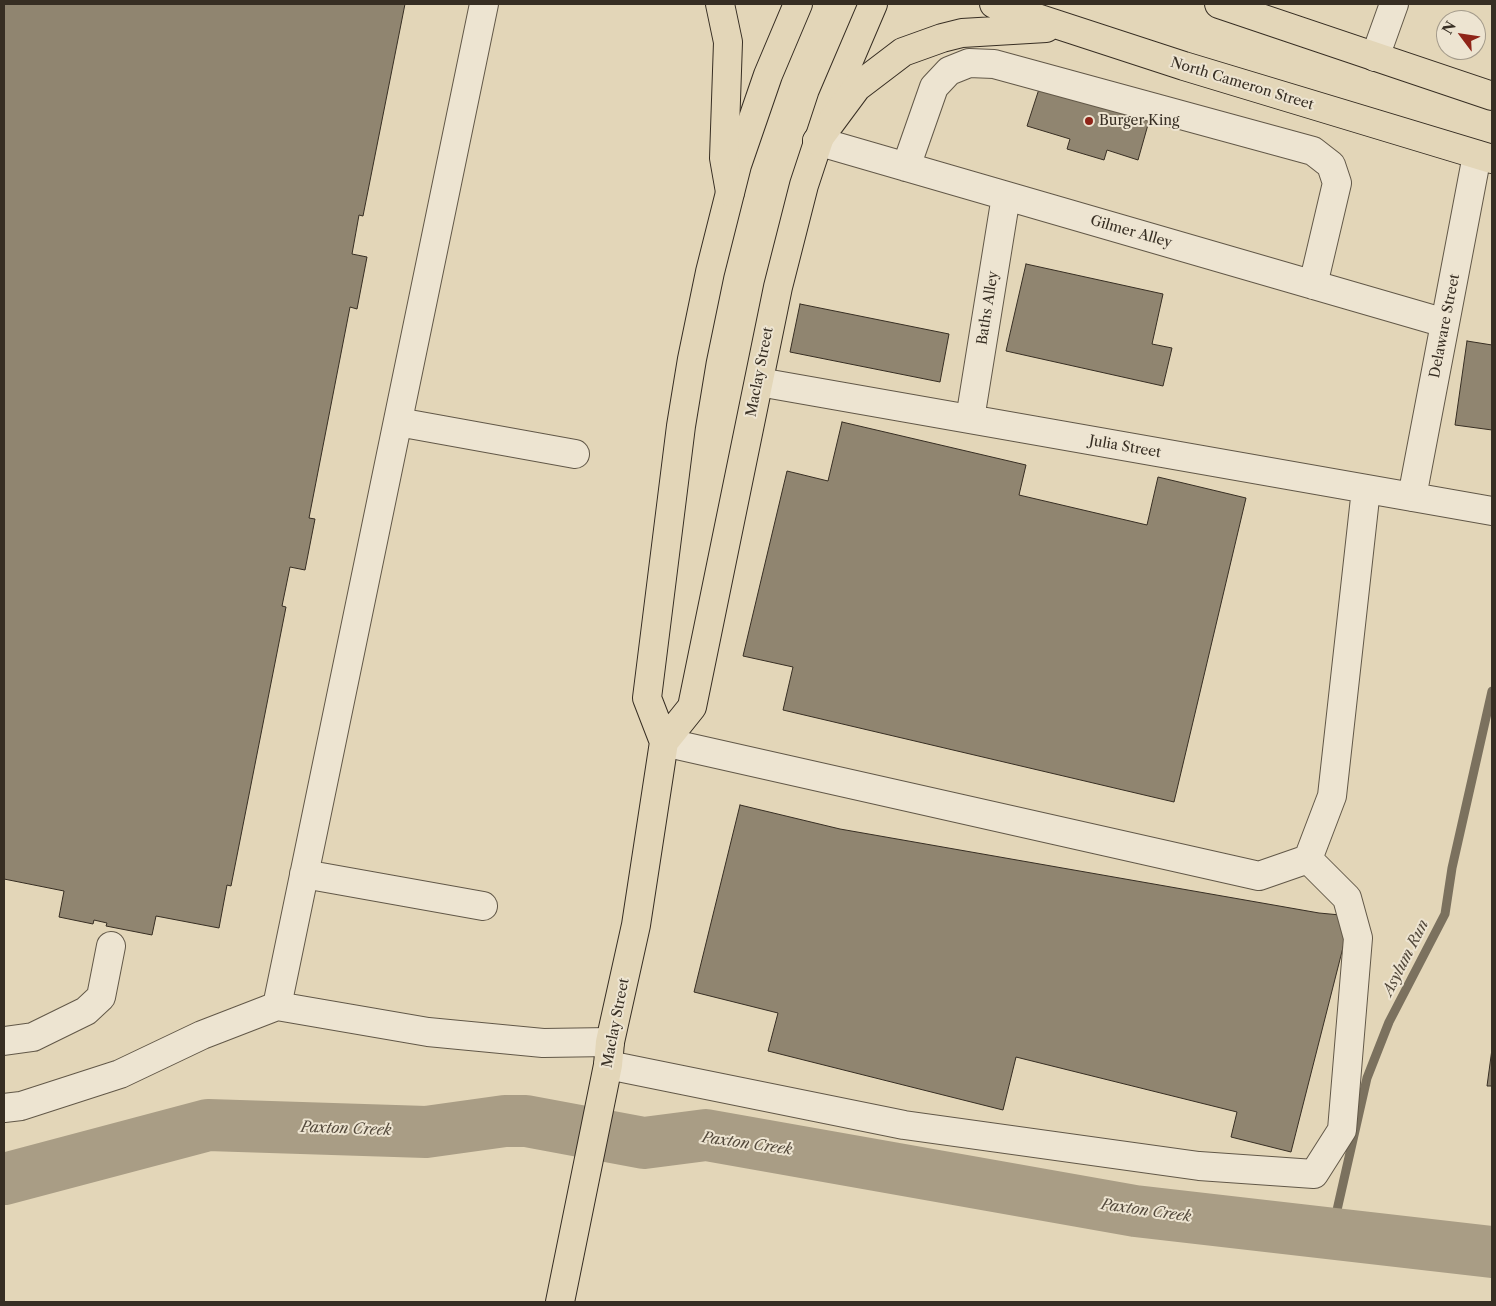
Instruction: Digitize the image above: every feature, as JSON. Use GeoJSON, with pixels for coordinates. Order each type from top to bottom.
{"type":"FeatureCollection","features":[{"type":"Feature","properties":{"kind":"main road"},"geometry":{"type":"LineString","coordinates":[[720,4],[728,42],[724,158],[730,192]]}},
{"type":"Feature","properties":{"kind":"main road"},"geometry":{"type":"LineString","coordinates":[[664,742],[646,698],[684,407],[710,272],[730,192],[752,119],[798,4]]}},
{"type":"Feature","properties":{"kind":"main road","name":"Maclay Street"},"geometry":{"type":"LineString","coordinates":[[560,1302],[636,925],[664,742],[692,707],[758,382],[790,237],[817,141],[850,56],[874,4]]}},
{"type":"Feature","properties":{"kind":"main road","name":"North Cameron Street"},"geometry":{"type":"LineString","coordinates":[[994,4],[1342,116],[1485,157]]}},
{"type":"Feature","properties":{"kind":"main road"},"geometry":{"type":"LineString","coordinates":[[1219,4],[1492,96]]}},
{"type":"Feature","properties":{"kind":"main road"},"geometry":{"type":"LineString","coordinates":[[817,141],[857,87],[903,52],[962,33],[1063,27]]}},
{"type":"Feature","properties":{"kind":"street"},"geometry":{"type":"LineString","coordinates":[[277,1006],[484,4]]}},
{"type":"Feature","properties":{"kind":"street"},"geometry":{"type":"LineString","coordinates":[[1375,57],[1394,4]]}},
{"type":"Feature","properties":{"kind":"street"},"geometry":{"type":"LineString","coordinates":[[906,167],[934,87],[949,71],[969,63],[994,64],[1313,151],[1331,165],[1337,182],[1313,285]]}},
{"type":"Feature","properties":{"kind":"street","name":"Gilmer Alley"},"geometry":{"type":"LineString","coordinates":[[817,141],[1445,324]]}},
{"type":"Feature","properties":{"kind":"street","name":"Delaware Street"},"geometry":{"type":"LineString","coordinates":[[1412,497],[1445,324],[1485,157]]}},
{"type":"Feature","properties":{"kind":"street","name":"Baths Alley"},"geometry":{"type":"LineString","coordinates":[[970,419],[1006,196]]}},
{"type":"Feature","properties":{"kind":"street","name":"Julia Street"},"geometry":{"type":"LineString","coordinates":[[758,382],[1492,511]]}},
{"type":"Feature","properties":{"kind":"street"},"geometry":{"type":"LineString","coordinates":[[398,422],[575,454]]}},
{"type":"Feature","properties":{"kind":"street"},"geometry":{"type":"LineString","coordinates":[[1308,859],[1332,796],[1366,489]]}},
{"type":"Feature","properties":{"kind":"street"},"geometry":{"type":"LineString","coordinates":[[664,742],[1259,876],[1308,859]]}},
{"type":"Feature","properties":{"kind":"street"},"geometry":{"type":"LineString","coordinates":[[4,1108],[21,1106],[120,1074],[202,1035],[277,1006],[428,1032],[542,1043],[609,1054],[904,1125],[1199,1166],[1314,1174],[1342,1130],[1358,938],[1347,898],[1308,859]]}},
{"type":"Feature","properties":{"kind":"street"},"geometry":{"type":"LineString","coordinates":[[304,874],[484,906]]}},
{"type":"Feature","properties":{"kind":"street"},"geometry":{"type":"LineString","coordinates":[[4,1041],[33,1036],[86,1012],[101,998],[111,946]]}},
{"type":"Feature","properties":{"kind":"building"},"geometry":{"type":"Polygon","coordinates":[[[4,4],[405,4],[363,216],[359,215],[352,254],[367,257],[357,309],[350,307],[309,518],[315,519],[305,570],[290,567],[282,606],[286,607],[231,886],[227,885],[219,928],[156,916],[152,935],[106,926],[107,923],[94,920],[93,924],[59,917],[64,891],[4,879],[4,4]]]}},
{"type":"Feature","properties":{"kind":"building","name":"Burger King"},"geometry":{"type":"Polygon","coordinates":[[[1040,86],[1151,114],[1138,160],[1107,150],[1104,160],[1067,149],[1070,139],[1027,126],[1040,86]]]}},
{"type":"Feature","properties":{"kind":"building"},"geometry":{"type":"Polygon","coordinates":[[[1026,264],[1163,294],[1152,344],[1172,348],[1163,386],[1006,351],[1026,264]]]}},
{"type":"Feature","properties":{"kind":"building"},"geometry":{"type":"Polygon","coordinates":[[[800,304],[949,334],[940,382],[790,352],[800,304]]]}},
{"type":"Feature","properties":{"kind":"building"},"geometry":{"type":"Polygon","coordinates":[[[1467,341],[1492,345],[1492,430],[1455,425],[1467,341]]]}},
{"type":"Feature","properties":{"kind":"building"},"geometry":{"type":"Polygon","coordinates":[[[842,422],[1026,465],[1019,495],[1147,525],[1158,477],[1246,498],[1174,802],[783,710],[793,667],[743,656],[787,471],[828,481],[842,422]]]}},
{"type":"Feature","properties":{"kind":"building"},"geometry":{"type":"Polygon","coordinates":[[[740,805],[840,829],[1319,913],[1351,916],[1291,1152],[1231,1137],[1237,1112],[1016,1057],[1003,1110],[768,1051],[778,1013],[694,992],[740,805]]]}},
{"type":"Feature","properties":{"kind":"building"},"geometry":{"type":"Polygon","coordinates":[[[1492,1049],[1492,1086],[1487,1086],[1492,1049]]]}},
{"type":"Feature","properties":{"kind":"waterway","name":"Asylum Run"},"geometry":{"type":"LineString","coordinates":[[1334,1234],[1337,1210],[1367,1078],[1389,1022],[1445,914],[1452,868],[1492,691]]}},
{"type":"Feature","properties":{"kind":"waterway","name":"Paxton Creek"},"geometry":{"type":"LineString","coordinates":[[4,1179],[208,1125],[426,1132],[505,1121],[526,1121],[644,1143],[706,1135],[1135,1211],[1492,1252]]}},
{"type":"Feature","properties":{"kind":"place","name":"Burger King"},"geometry":{"type":"Point","coordinates":[1089,121]}}]}
